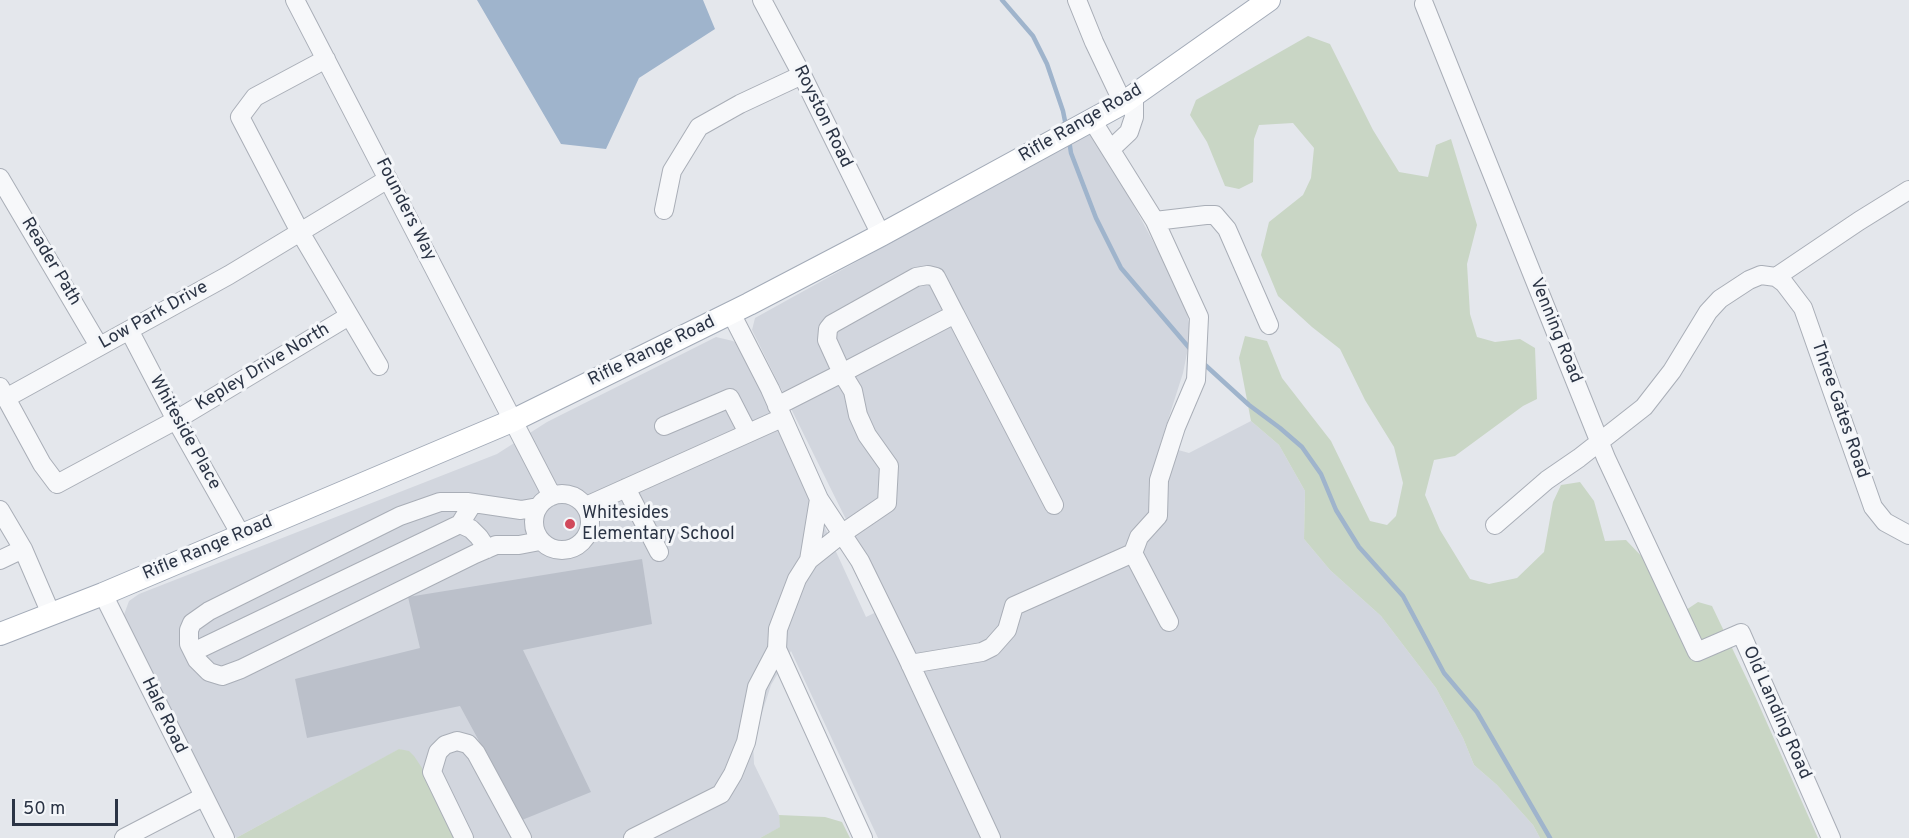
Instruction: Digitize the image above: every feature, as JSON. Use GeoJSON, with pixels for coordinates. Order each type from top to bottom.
{"type":"FeatureCollection","features":[{"type":"Feature","properties":{"kind":"main road","name":"Rifle Range Road"},"geometry":{"type":"LineString","coordinates":[[0,634],[103,594],[514,420],[731,313],[881,235],[1129,99],[1269,0]]}},
{"type":"Feature","properties":{"kind":"street","name":"Founders Way"},"geometry":{"type":"LineString","coordinates":[[295,0],[514,420],[545,502]]}},
{"type":"Feature","properties":{"kind":"street","name":"Royston Road"},"geometry":{"type":"LineString","coordinates":[[762,0],[802,75],[881,235]]}},
{"type":"Feature","properties":{"kind":"street"},"geometry":{"type":"LineString","coordinates":[[1077,0],[1094,42],[1129,99],[1134,117],[1130,132],[1111,149]]}},
{"type":"Feature","properties":{"kind":"street","name":"Venning Road"},"geometry":{"type":"LineString","coordinates":[[1424,1],[1599,441],[1697,652]]}},
{"type":"Feature","properties":{"kind":"street"},"geometry":{"type":"LineString","coordinates":[[326,59],[255,98],[240,117],[300,232],[379,366]]}},
{"type":"Feature","properties":{"kind":"street"},"geometry":{"type":"LineString","coordinates":[[664,210],[672,171],[699,127],[740,104],[802,75]]}},
{"type":"Feature","properties":{"kind":"street"},"geometry":{"type":"LineString","coordinates":[[910,664],[981,652],[992,647],[1007,630],[1014,606],[1133,553],[1139,537],[1158,516],[1159,480],[1176,427],[1196,380],[1199,317],[1155,221],[1092,120]]}},
{"type":"Feature","properties":{"kind":"street","name":"Reader Path"},"geometry":{"type":"LineString","coordinates":[[0,178],[99,346]]}},
{"type":"Feature","properties":{"kind":"street","name":"Low Park Drive"},"geometry":{"type":"LineString","coordinates":[[3,393],[99,346],[229,275],[388,179]]}},
{"type":"Feature","properties":{"kind":"street"},"geometry":{"type":"LineString","coordinates":[[1495,525],[1547,480],[1644,407],[1672,371],[1708,312],[1720,299],[1761,275],[1776,278],[1909,190]]}},
{"type":"Feature","properties":{"kind":"street"},"geometry":{"type":"LineString","coordinates":[[1155,221],[1215,215],[1227,229],[1269,325]]}},
{"type":"Feature","properties":{"kind":"street"},"geometry":{"type":"LineString","coordinates":[[633,838],[721,794],[733,774],[746,742],[757,687],[777,649],[778,629],[797,579],[809,560],[887,502],[889,466],[867,435],[858,415],[853,391],[827,340],[828,329],[832,324],[916,277],[928,275],[936,277],[1054,505]]}},
{"type":"Feature","properties":{"kind":"street","name":"Three Gates Road"},"geometry":{"type":"LineString","coordinates":[[1776,278],[1784,283],[1803,308],[1873,507],[1885,522],[1909,536]]}},
{"type":"Feature","properties":{"kind":"street"},"geometry":{"type":"LineString","coordinates":[[731,313],[780,412],[819,499],[860,561],[991,838]]}},
{"type":"Feature","properties":{"kind":"street"},"geometry":{"type":"LineString","coordinates":[[586,506],[748,433],[842,373],[955,314]]}},
{"type":"Feature","properties":{"kind":"street","name":"Kepley Drive North"},"geometry":{"type":"LineString","coordinates":[[3,393],[42,464],[57,484],[176,420],[350,316]]}},
{"type":"Feature","properties":{"kind":"street","name":"Whiteside Place"},"geometry":{"type":"LineString","coordinates":[[129,330],[176,420],[241,535]]}},
{"type":"Feature","properties":{"kind":"street"},"geometry":{"type":"LineString","coordinates":[[664,426],[730,399],[748,433]]}},
{"type":"Feature","properties":{"kind":"street"},"geometry":{"type":"LineString","coordinates":[[626,488],[659,552]]}},
{"type":"Feature","properties":{"kind":"street"},"geometry":{"type":"LineString","coordinates":[[540,541],[519,545],[496,545],[241,669],[222,676],[209,672],[197,660],[189,644],[189,630],[192,623],[208,611],[400,516],[440,502],[473,503],[521,510],[561,494],[570,495],[579,499],[586,506],[590,515],[591,525],[583,542],[566,551],[547,547],[540,541],[534,525],[534,516],[545,502]]}},
{"type":"Feature","properties":{"kind":"street"},"geometry":{"type":"LineString","coordinates":[[809,560],[819,499]]}},
{"type":"Feature","properties":{"kind":"street"},"geometry":{"type":"LineString","coordinates":[[193,652],[460,524],[473,503]]}},
{"type":"Feature","properties":{"kind":"street"},"geometry":{"type":"LineString","coordinates":[[0,510],[23,549],[51,614]]}},
{"type":"Feature","properties":{"kind":"street"},"geometry":{"type":"LineString","coordinates":[[460,524],[471,529],[487,549]]}},
{"type":"Feature","properties":{"kind":"street"},"geometry":{"type":"LineString","coordinates":[[0,560],[23,549]]}},
{"type":"Feature","properties":{"kind":"street"},"geometry":{"type":"LineString","coordinates":[[1133,553],[1169,622]]}},
{"type":"Feature","properties":{"kind":"street","name":"Hale Road"},"geometry":{"type":"LineString","coordinates":[[103,594],[225,838]]}},
{"type":"Feature","properties":{"kind":"street","name":"Old Landing Road"},"geometry":{"type":"LineString","coordinates":[[1697,652],[1741,633],[1831,838]]}},
{"type":"Feature","properties":{"kind":"street"},"geometry":{"type":"LineString","coordinates":[[777,649],[863,838]]}},
{"type":"Feature","properties":{"kind":"street"},"geometry":{"type":"LineString","coordinates":[[464,838],[432,772],[438,752],[445,745],[457,741],[468,744],[476,753],[522,838]]}},
{"type":"Feature","properties":{"kind":"street"},"geometry":{"type":"LineString","coordinates":[[124,838],[203,797]]}},
{"type":"Feature","properties":{"kind":"shaded area"},"geometry":{"type":"Polygon","coordinates":[[[1087,134],[1097,137],[1184,299],[1191,333],[1183,373],[1160,445],[1189,453],[1251,421],[1279,445],[1305,491],[1304,539],[1330,570],[1381,616],[1436,688],[1463,738],[1474,765],[1497,785],[1533,825],[1540,838],[878,838],[791,651],[771,685],[753,741],[754,764],[779,815],[781,827],[760,838],[469,838],[400,749],[236,838],[122,620],[129,601],[139,594],[497,454],[547,422],[716,337],[733,341],[742,347],[866,617],[889,606],[752,330],[755,318],[1087,134]]]}},
{"type":"Feature","properties":{"kind":"green space"},"geometry":{"type":"Polygon","coordinates":[[[1308,36],[1330,44],[1373,130],[1399,172],[1428,177],[1436,145],[1451,139],[1477,225],[1467,264],[1470,314],[1477,337],[1495,342],[1520,339],[1535,348],[1537,399],[1523,406],[1455,456],[1434,460],[1425,495],[1440,530],[1470,579],[1489,584],[1517,578],[1544,552],[1553,502],[1561,485],[1580,482],[1594,501],[1605,541],[1626,540],[1647,562],[1674,618],[1698,602],[1712,606],[1818,838],[1540,838],[1533,825],[1497,785],[1474,765],[1463,738],[1436,688],[1381,616],[1330,570],[1304,539],[1305,491],[1279,445],[1251,421],[1239,358],[1245,336],[1267,341],[1282,378],[1331,441],[1370,521],[1387,525],[1396,516],[1403,483],[1394,447],[1365,400],[1340,349],[1278,296],[1261,255],[1269,222],[1303,195],[1311,178],[1314,148],[1293,123],[1259,125],[1254,139],[1253,182],[1239,189],[1225,186],[1207,142],[1190,115],[1196,100],[1308,36]]]}},
{"type":"Feature","properties":{"kind":"green space"},"geometry":{"type":"Polygon","coordinates":[[[399,749],[409,751],[414,756],[469,838],[236,838],[399,749]]]}},
{"type":"Feature","properties":{"kind":"green space"},"geometry":{"type":"Polygon","coordinates":[[[779,815],[825,817],[842,822],[850,838],[760,838],[780,827],[779,815]]]}},
{"type":"Feature","properties":{"kind":"water"},"geometry":{"type":"Polygon","coordinates":[[[477,0],[703,0],[715,29],[639,78],[606,149],[561,144],[477,0]]]}},
{"type":"Feature","properties":{"kind":"building"},"geometry":{"type":"Polygon","coordinates":[[[642,559],[652,624],[523,650],[591,792],[522,820],[460,706],[307,738],[295,679],[420,648],[408,597],[642,559]]]}},
{"type":"Feature","properties":{"kind":"waterway"},"geometry":{"type":"LineString","coordinates":[[1002,0],[1033,36],[1047,64],[1066,126]]}},
{"type":"Feature","properties":{"kind":"waterway"},"geometry":{"type":"LineString","coordinates":[[1069,140],[1071,153],[1096,218],[1121,268],[1191,350]]}},
{"type":"Feature","properties":{"kind":"waterway"},"geometry":{"type":"LineString","coordinates":[[1203,363],[1249,405],[1302,447],[1321,474],[1336,510],[1359,547],[1403,596],[1444,673],[1477,712],[1550,838]]}},
{"type":"Feature","properties":{"kind":"place","name":"Whitesides Elementary School"},"geometry":{"type":"Point","coordinates":[570,524]}}]}
